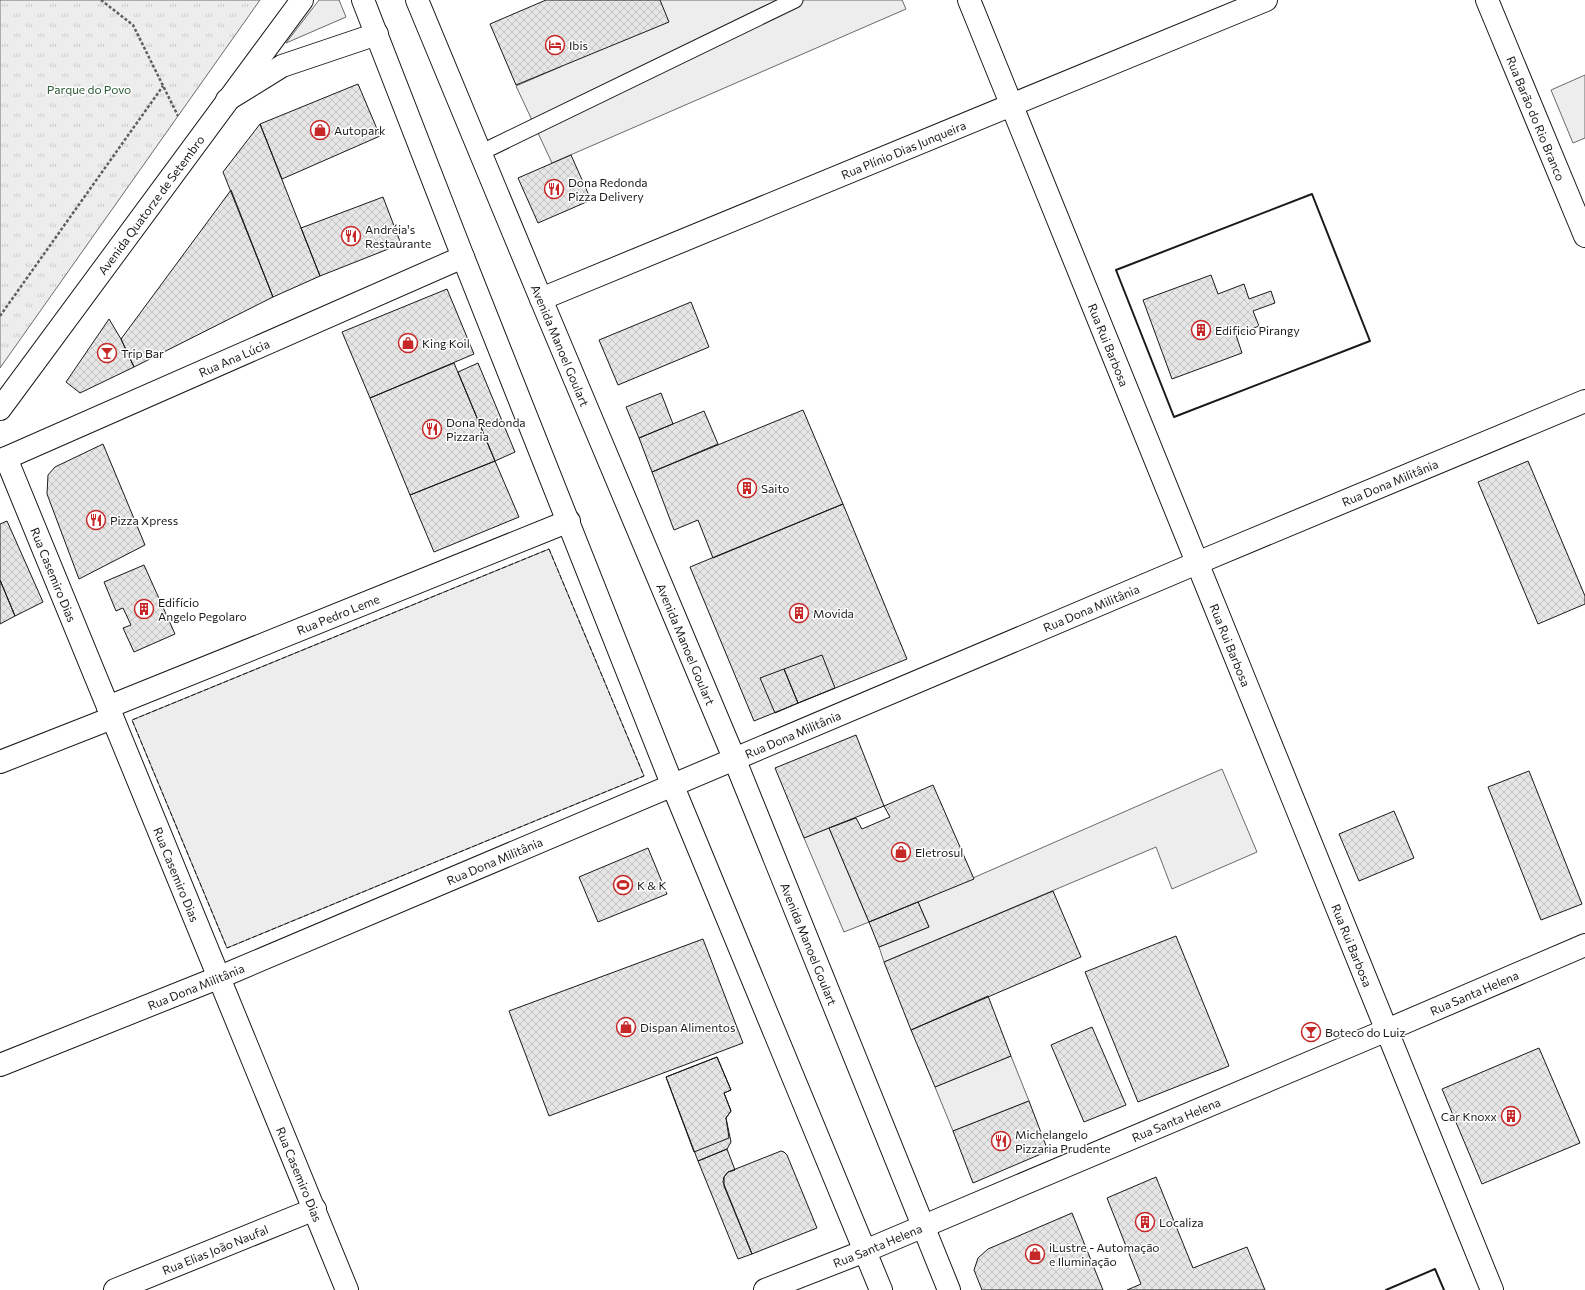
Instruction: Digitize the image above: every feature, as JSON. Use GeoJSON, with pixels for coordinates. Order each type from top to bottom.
{"type":"FeatureCollection","features":[{"type":"Feature","properties":{"kind":"street","name":"Avenida Quatorze de Setembro"},"geometry":{"type":"LineString","coordinates":[[0,409],[302,0]]}},
{"type":"Feature","properties":{"kind":"street"},"geometry":{"type":"LineString","coordinates":[[363,0],[463,257],[569,521],[672,784],[881,1290]]}},
{"type":"Feature","properties":{"kind":"street","name":"Avenida Manoel Goulart"},"geometry":{"type":"LineString","coordinates":[[417,0],[734,758],[949,1290]]}},
{"type":"Feature","properties":{"kind":"street","name":"Rua Rui Barbosa"},"geometry":{"type":"LineString","coordinates":[[969,0],[1388,1030],[1492,1290]]}},
{"type":"Feature","properties":{"kind":"street","name":"Rua Plínio Dias Junqueira"},"geometry":{"type":"LineString","coordinates":[[541,299],[1266,0]]}},
{"type":"Feature","properties":{"kind":"street","name":"Rua Barão do Rio Branco"},"geometry":{"type":"LineString","coordinates":[[1487,0],[1585,236]]}},
{"type":"Feature","properties":{"kind":"street"},"geometry":{"type":"LineString","coordinates":[[227,100],[282,66],[377,34]]}},
{"type":"Feature","properties":{"kind":"street","name":"Rua Ana Lúcia"},"geometry":{"type":"LineString","coordinates":[[3,456],[463,257]]}},
{"type":"Feature","properties":{"kind":"street","name":"Rua Dona Militânia"},"geometry":{"type":"LineString","coordinates":[[0,1065],[220,977],[672,784],[1585,401]]}},
{"type":"Feature","properties":{"kind":"street","name":"Rua Casemiro Dias"},"geometry":{"type":"LineString","coordinates":[[3,456],[220,977],[348,1290]]}},
{"type":"Feature","properties":{"kind":"street","name":"Rua Pedro Leme"},"geometry":{"type":"LineString","coordinates":[[0,762],[110,713],[569,521]]}},
{"type":"Feature","properties":{"kind":"street","name":"Rua Santa Helena"},"geometry":{"type":"LineString","coordinates":[[765,1290],[923,1226],[1388,1030],[1585,945]]}},
{"type":"Feature","properties":{"kind":"street","name":"Rua Elias João Naufal"},"geometry":{"type":"LineString","coordinates":[[115,1290],[315,1209]]}},
{"type":"Feature","properties":{"kind":"lane"},"geometry":{"type":"LineString","coordinates":[[480,153],[795,0]]}},
{"type":"Feature","properties":{"kind":"path"},"geometry":{"type":"LineString","coordinates":[[101,0],[133,26],[178,116]]}},
{"type":"Feature","properties":{"kind":"path"},"geometry":{"type":"LineString","coordinates":[[0,316],[163,86]]}},
{"type":"Feature","properties":{"kind":"shaded area"},"geometry":{"type":"Polygon","coordinates":[[[319,0],[339,0],[346,17],[286,43],[319,0]]]}},
{"type":"Feature","properties":{"kind":"shaded area"},"geometry":{"type":"Polygon","coordinates":[[[660,0],[902,0],[906,9],[552,163],[516,86],[560,67],[660,0]]]}},
{"type":"Feature","properties":{"kind":"shaded area"},"geometry":{"type":"Polygon","coordinates":[[[1585,75],[1585,138],[1573,143],[1551,90],[1585,75]]]}},
{"type":"Feature","properties":{"kind":"shaded area"},"geometry":{"type":"Polygon","coordinates":[[[549,549],[644,776],[227,948],[132,720],[549,549]]]}},
{"type":"Feature","properties":{"kind":"shaded area"},"geometry":{"type":"Polygon","coordinates":[[[1222,769],[1257,852],[1172,889],[1156,847],[884,962],[879,947],[929,927],[918,902],[1222,769]]]}},
{"type":"Feature","properties":{"kind":"shaded area"},"geometry":{"type":"Polygon","coordinates":[[[829,828],[869,922],[844,932],[804,838],[829,828]]]}},
{"type":"Feature","properties":{"kind":"shaded area"},"geometry":{"type":"Polygon","coordinates":[[[1011,1056],[1029,1101],[953,1131],[935,1087],[1011,1056]]]}},
{"type":"Feature","properties":{"kind":"green space","name":"Parque do Povo"},"geometry":{"type":"Polygon","coordinates":[[[0,0],[260,0],[0,368],[0,0]]]}},
{"type":"Feature","properties":{"kind":"building","name":"Ibis"},"geometry":{"type":"Polygon","coordinates":[[[546,0],[660,0],[669,22],[516,85],[490,24],[546,0]]]}},
{"type":"Feature","properties":{"kind":"building","name":"Autopark"},"geometry":{"type":"Polygon","coordinates":[[[358,84],[380,136],[282,179],[260,124],[358,84]]]}},
{"type":"Feature","properties":{"kind":"building"},"geometry":{"type":"Polygon","coordinates":[[[260,124],[320,276],[273,297],[223,172],[260,124]]]}},
{"type":"Feature","properties":{"kind":"building","name":"Dona Redonda Pizza Delivery"},"geometry":{"type":"Polygon","coordinates":[[[571,155],[591,200],[538,223],[518,178],[571,155]]]}},
{"type":"Feature","properties":{"kind":"building"},"geometry":{"type":"Polygon","coordinates":[[[231,190],[273,297],[134,367],[121,339],[231,190]]]}},
{"type":"Feature","properties":{"kind":"building","name":"Andréia's Restaurante"},"geometry":{"type":"Polygon","coordinates":[[[383,197],[401,244],[320,276],[301,228],[383,197]]]}},
{"type":"Feature","properties":{"kind":"building","name":"Edificio Pirangy"},"geometry":{"type":"Polygon","coordinates":[[[1211,275],[1218,294],[1244,284],[1249,299],[1271,291],[1275,303],[1253,311],[1259,326],[1236,335],[1242,353],[1172,379],[1143,300],[1211,275]]]}},
{"type":"Feature","properties":{"kind":"building","name":"King Koil"},"geometry":{"type":"Polygon","coordinates":[[[447,289],[474,354],[370,398],[342,332],[447,289]]]}},
{"type":"Feature","properties":{"kind":"building"},"geometry":{"type":"Polygon","coordinates":[[[691,302],[709,347],[618,385],[599,340],[691,302]]]}},
{"type":"Feature","properties":{"kind":"building","name":"Trip Bar"},"geometry":{"type":"Polygon","coordinates":[[[109,319],[121,339],[134,367],[80,393],[66,382],[109,319]]]}},
{"type":"Feature","properties":{"kind":"building"},"geometry":{"type":"Polygon","coordinates":[[[454,363],[495,461],[410,495],[370,398],[454,363]]]}},
{"type":"Feature","properties":{"kind":"building"},"geometry":{"type":"Polygon","coordinates":[[[478,363],[515,452],[495,461],[458,372],[478,363]]]}},
{"type":"Feature","properties":{"kind":"building"},"geometry":{"type":"Polygon","coordinates":[[[661,393],[673,424],[639,438],[626,407],[661,393]]]}},
{"type":"Feature","properties":{"kind":"building","name":"Saito"},"geometry":{"type":"Polygon","coordinates":[[[803,410],[843,504],[713,558],[698,520],[674,530],[652,472],[803,410]]]}},
{"type":"Feature","properties":{"kind":"building"},"geometry":{"type":"Polygon","coordinates":[[[704,411],[718,444],[652,472],[639,438],[704,411]]]}},
{"type":"Feature","properties":{"kind":"building","name":"Pizza Xpress"},"geometry":{"type":"Polygon","coordinates":[[[103,444],[145,545],[79,579],[47,494],[48,475],[55,467],[103,444]]]}},
{"type":"Feature","properties":{"kind":"building"},"geometry":{"type":"Polygon","coordinates":[[[495,461],[519,517],[434,552],[410,495],[495,461]]]}},
{"type":"Feature","properties":{"kind":"building"},"geometry":{"type":"Polygon","coordinates":[[[1528,461],[1585,596],[1585,604],[1538,624],[1478,482],[1528,461]]]}},
{"type":"Feature","properties":{"kind":"building","name":"Movida"},"geometry":{"type":"Polygon","coordinates":[[[843,504],[907,659],[754,721],[690,567],[843,504]]]}},
{"type":"Feature","properties":{"kind":"building"},"geometry":{"type":"Polygon","coordinates":[[[7,521],[43,602],[15,616],[0,580],[0,524],[7,521]]]}},
{"type":"Feature","properties":{"kind":"building","name":"Edifício Angelo Pegolaro"},"geometry":{"type":"Polygon","coordinates":[[[144,565],[175,634],[134,652],[123,628],[131,625],[123,608],[116,611],[104,582],[144,565]]]}},
{"type":"Feature","properties":{"kind":"building"},"geometry":{"type":"Polygon","coordinates":[[[0,580],[15,616],[0,624],[0,580]]]}},
{"type":"Feature","properties":{"kind":"building","name":"Movida"},"geometry":{"type":"Polygon","coordinates":[[[822,655],[835,688],[798,703],[784,669],[822,655]]]}},
{"type":"Feature","properties":{"kind":"building"},"geometry":{"type":"Polygon","coordinates":[[[784,669],[798,703],[775,713],[760,678],[784,669]]]}},
{"type":"Feature","properties":{"kind":"building"},"geometry":{"type":"Polygon","coordinates":[[[856,735],[884,806],[804,838],[775,768],[856,735]]]}},
{"type":"Feature","properties":{"kind":"building"},"geometry":{"type":"Polygon","coordinates":[[[1529,771],[1582,904],[1541,920],[1488,787],[1529,771]]]}},
{"type":"Feature","properties":{"kind":"building","name":"Eletrosul"},"geometry":{"type":"Polygon","coordinates":[[[933,785],[974,879],[869,922],[829,828],[856,818],[862,829],[890,817],[884,806],[933,785]]]}},
{"type":"Feature","properties":{"kind":"building"},"geometry":{"type":"Polygon","coordinates":[[[1394,811],[1414,858],[1359,881],[1339,834],[1394,811]]]}},
{"type":"Feature","properties":{"kind":"building"},"geometry":{"type":"Polygon","coordinates":[[[648,848],[667,894],[598,922],[579,877],[648,848]]]}},
{"type":"Feature","properties":{"kind":"building"},"geometry":{"type":"Polygon","coordinates":[[[1053,891],[1081,957],[911,1030],[884,962],[1053,891]]]}},
{"type":"Feature","properties":{"kind":"building"},"geometry":{"type":"Polygon","coordinates":[[[918,902],[929,927],[879,947],[869,922],[918,902]]]}},
{"type":"Feature","properties":{"kind":"building"},"geometry":{"type":"Polygon","coordinates":[[[1176,936],[1229,1066],[1138,1102],[1085,972],[1176,936]]]}},
{"type":"Feature","properties":{"kind":"building","name":"Dispan Alimentos"},"geometry":{"type":"Polygon","coordinates":[[[703,939],[743,1043],[549,1116],[509,1011],[703,939]]]}},
{"type":"Feature","properties":{"kind":"building"},"geometry":{"type":"Polygon","coordinates":[[[988,996],[1011,1056],[935,1087],[911,1030],[988,996]]]}},
{"type":"Feature","properties":{"kind":"building"},"geometry":{"type":"Polygon","coordinates":[[[1092,1027],[1126,1105],[1084,1122],[1051,1045],[1092,1027]]]}},
{"type":"Feature","properties":{"kind":"building","name":"Car Knoxx"},"geometry":{"type":"Polygon","coordinates":[[[1539,1048],[1580,1143],[1482,1184],[1442,1089],[1539,1048]]]}},
{"type":"Feature","properties":{"kind":"building"},"geometry":{"type":"Polygon","coordinates":[[[717,1057],[731,1090],[724,1093],[731,1111],[726,1118],[729,1138],[694,1152],[666,1077],[717,1057]]]}},
{"type":"Feature","properties":{"kind":"building"},"geometry":{"type":"Polygon","coordinates":[[[717,1057],[731,1090],[724,1093],[731,1111],[726,1118],[731,1142],[727,1149],[698,1161],[666,1077],[717,1057]]]}},
{"type":"Feature","properties":{"kind":"building","name":"Michelangelo Pizzaria Prudente"},"geometry":{"type":"Polygon","coordinates":[[[1029,1101],[1048,1151],[973,1183],[953,1131],[1029,1101]]]}},
{"type":"Feature","properties":{"kind":"building"},"geometry":{"type":"Polygon","coordinates":[[[727,1149],[735,1170],[728,1172],[724,1177],[723,1182],[752,1254],[738,1259],[698,1161],[727,1149]]]}},
{"type":"Feature","properties":{"kind":"building"},"geometry":{"type":"Polygon","coordinates":[[[781,1151],[787,1155],[817,1228],[752,1254],[724,1186],[724,1177],[728,1172],[781,1151]]]}},
{"type":"Feature","properties":{"kind":"building","name":"Localiza"},"geometry":{"type":"Polygon","coordinates":[[[1156,1177],[1193,1268],[1247,1247],[1265,1290],[1127,1290],[1141,1284],[1107,1198],[1156,1177]]]}},
{"type":"Feature","properties":{"kind":"building","name":"iLustre - Automação e Iluminação"},"geometry":{"type":"Polygon","coordinates":[[[1072,1213],[1103,1290],[982,1290],[974,1270],[978,1258],[988,1249],[1072,1213]]]}},
{"type":"Feature","properties":{"kind":"fence"},"geometry":{"type":"LineString","coordinates":[[549,549],[644,776],[227,948],[132,720],[549,549]]}},
{"type":"Feature","properties":{"kind":"wall"},"geometry":{"type":"LineString","coordinates":[[1312,194],[1370,341],[1174,417],[1116,270],[1312,194]]}},
{"type":"Feature","properties":{"kind":"wall"},"geometry":{"type":"LineString","coordinates":[[1386,1290],[1435,1269],[1444,1290]]}},
{"type":"Feature","properties":{"kind":"place","name":"Ibis"},"geometry":{"type":"Point","coordinates":[555,45]}},
{"type":"Feature","properties":{"kind":"place","name":"Autopark"},"geometry":{"type":"Point","coordinates":[320,130]}},
{"type":"Feature","properties":{"kind":"place","name":"Dona Redonda Pizza Delivery"},"geometry":{"type":"Point","coordinates":[554,189]}},
{"type":"Feature","properties":{"kind":"place","name":"Andréia's Restaurante"},"geometry":{"type":"Point","coordinates":[351,236]}},
{"type":"Feature","properties":{"kind":"place","name":"Edificio Pirangy"},"geometry":{"type":"Point","coordinates":[1201,330]}},
{"type":"Feature","properties":{"kind":"place","name":"King Koil"},"geometry":{"type":"Point","coordinates":[408,343]}},
{"type":"Feature","properties":{"kind":"place","name":"Trip Bar"},"geometry":{"type":"Point","coordinates":[107,353]}},
{"type":"Feature","properties":{"kind":"place","name":"Dona Redonda Pizzaria"},"geometry":{"type":"Point","coordinates":[432,429]}},
{"type":"Feature","properties":{"kind":"place","name":"Saito"},"geometry":{"type":"Point","coordinates":[747,488]}},
{"type":"Feature","properties":{"kind":"place","name":"Pizza Xpress"},"geometry":{"type":"Point","coordinates":[96,520]}},
{"type":"Feature","properties":{"kind":"place","name":"Edifício Angelo Pegolaro"},"geometry":{"type":"Point","coordinates":[144,609]}},
{"type":"Feature","properties":{"kind":"place","name":"Movida"},"geometry":{"type":"Point","coordinates":[799,613]}},
{"type":"Feature","properties":{"kind":"place","name":"Eletrosul"},"geometry":{"type":"Point","coordinates":[901,852]}},
{"type":"Feature","properties":{"kind":"place","name":"K & K"},"geometry":{"type":"Point","coordinates":[623,885]}},
{"type":"Feature","properties":{"kind":"place","name":"Dispan Alimentos"},"geometry":{"type":"Point","coordinates":[626,1027]}},
{"type":"Feature","properties":{"kind":"place","name":"Boteco do Luiz"},"geometry":{"type":"Point","coordinates":[1311,1032]}},
{"type":"Feature","properties":{"kind":"place","name":"Car Knoxx"},"geometry":{"type":"Point","coordinates":[1511,1116]}},
{"type":"Feature","properties":{"kind":"place","name":"Michelangelo Pizzaria Prudente"},"geometry":{"type":"Point","coordinates":[1001,1141]}},
{"type":"Feature","properties":{"kind":"place","name":"Localiza"},"geometry":{"type":"Point","coordinates":[1145,1222]}},
{"type":"Feature","properties":{"kind":"place","name":"iLustre - Automação e Iluminação"},"geometry":{"type":"Point","coordinates":[1035,1254]}}]}
